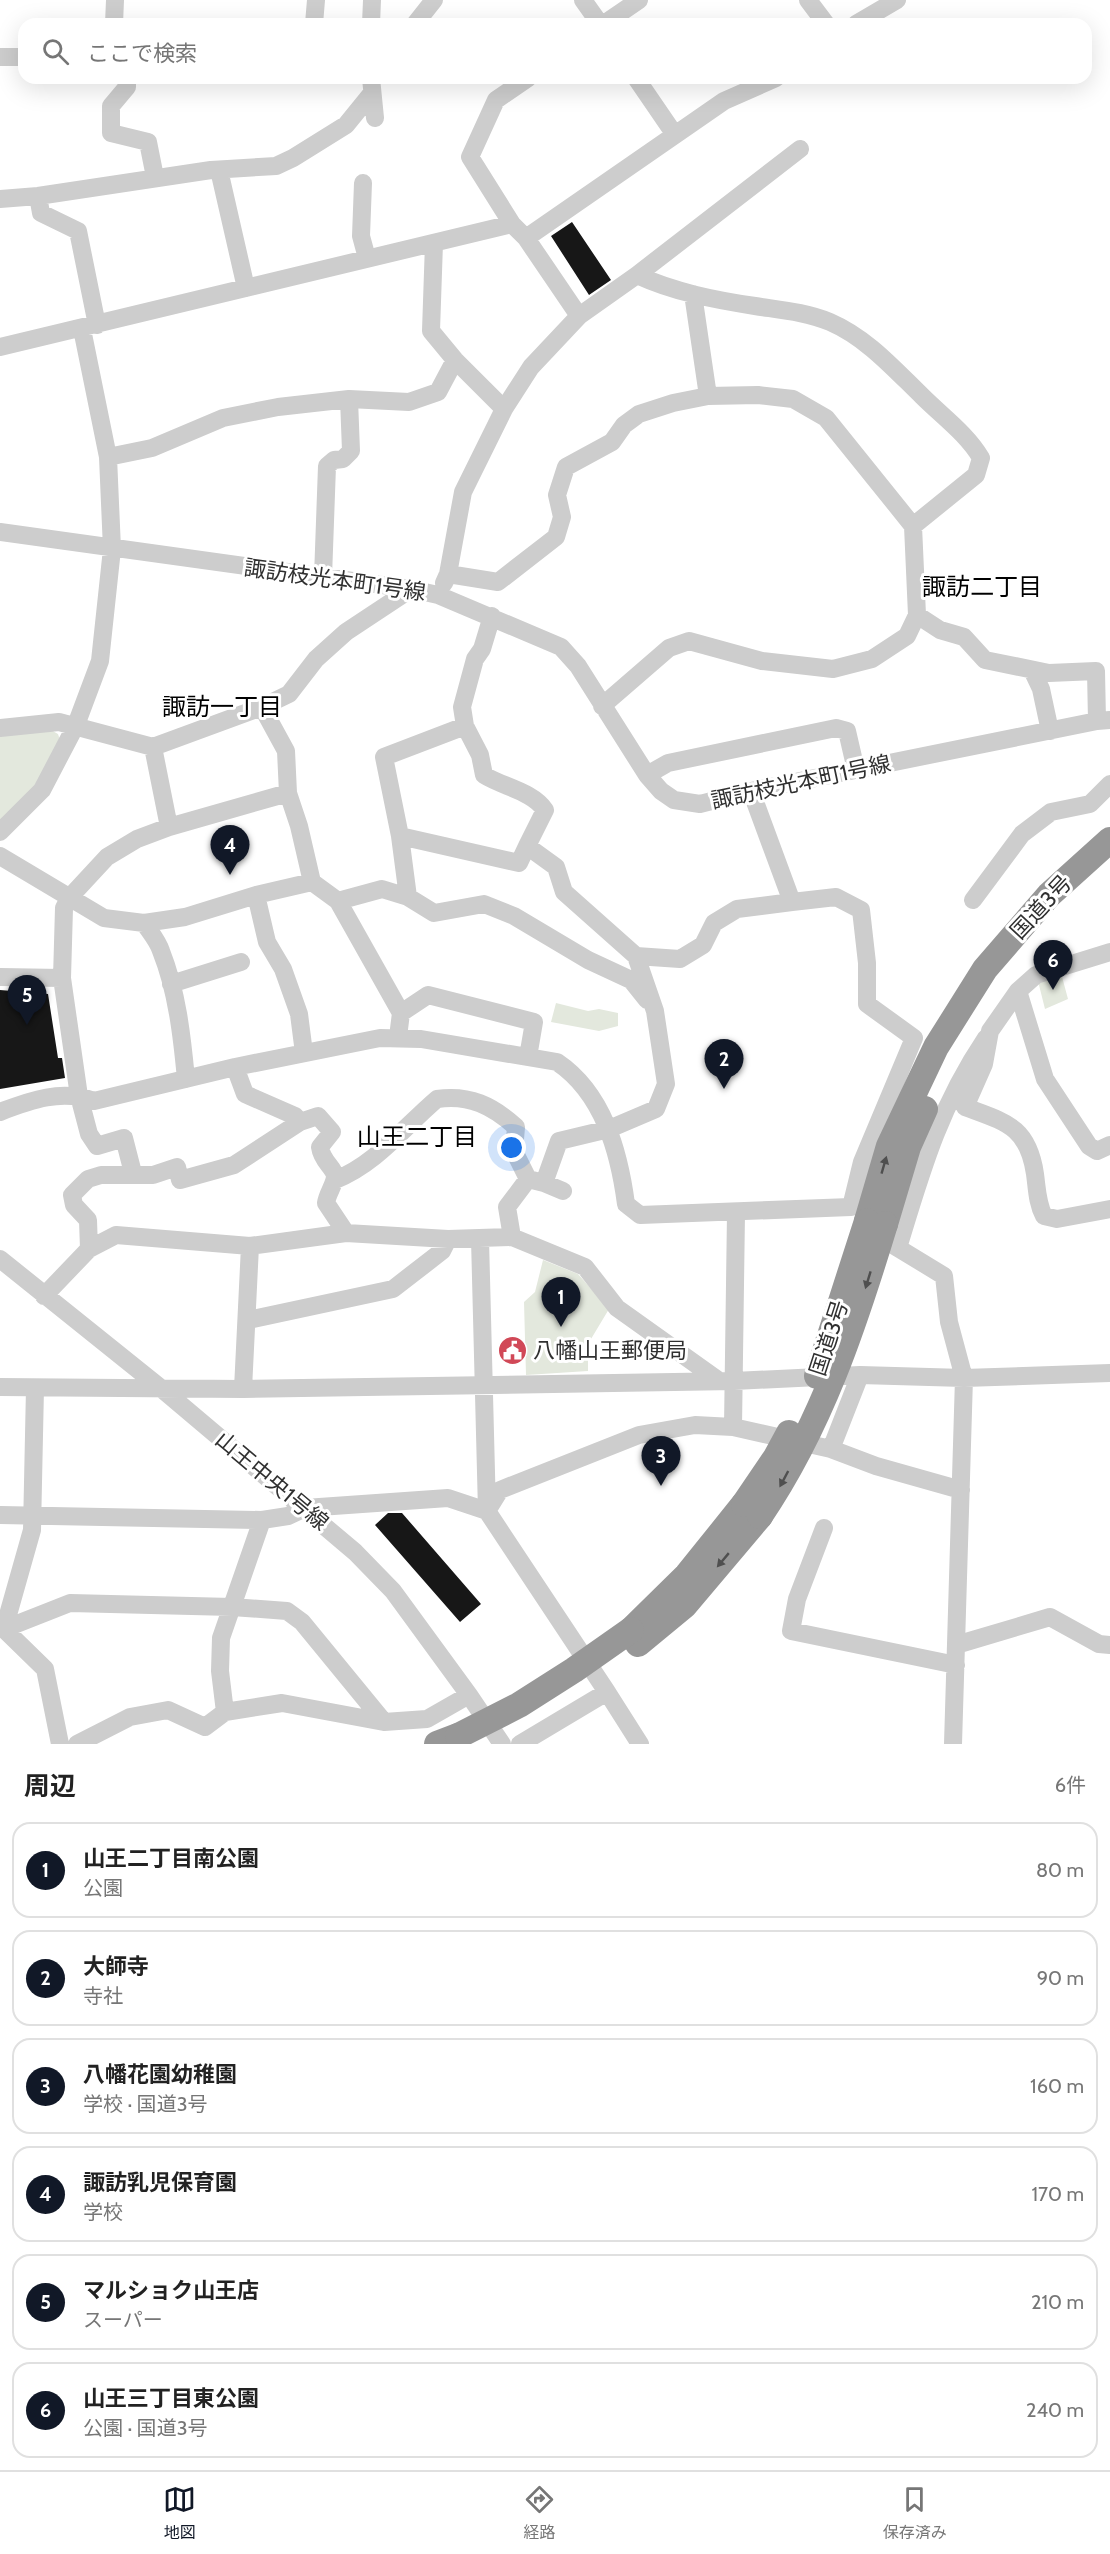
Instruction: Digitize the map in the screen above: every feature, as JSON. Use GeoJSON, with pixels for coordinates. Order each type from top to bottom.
{"type":"FeatureCollection","features":[{"type":"Feature","properties":{"kind":"highway","name":"国道3号"},"geometry":{"type":"LineString","coordinates":[[458,1741],[528,1720],[585,1683],[634,1637],[684,1606],[752,1510],[776,1457],[814,1386],[889,1146],[936,1047],[985,969],[1049,894],[1110,840]]}},
{"type":"Feature","properties":{"kind":"highway","name":"国道3号"},"geometry":{"type":"LineString","coordinates":[[868,1218],[908,1148],[950,1055],[1001,976],[1060,907],[1110,861]]}},
{"type":"Feature","properties":{"kind":"street"},"geometry":{"type":"LineString","coordinates":[[114,18],[115,0]]}},
{"type":"Feature","properties":{"kind":"street"},"geometry":{"type":"LineString","coordinates":[[314,18],[316,0]]}},
{"type":"Feature","properties":{"kind":"street"},"geometry":{"type":"LineString","coordinates":[[371,18],[372,0]]}},
{"type":"Feature","properties":{"kind":"street"},"geometry":{"type":"LineString","coordinates":[[420,18],[434,0]]}},
{"type":"Feature","properties":{"kind":"street"},"geometry":{"type":"LineString","coordinates":[[583,0],[596,18]]}},
{"type":"Feature","properties":{"kind":"street"},"geometry":{"type":"LineString","coordinates":[[613,18],[639,0]]}},
{"type":"Feature","properties":{"kind":"street"},"geometry":{"type":"LineString","coordinates":[[808,0],[822,18]]}},
{"type":"Feature","properties":{"kind":"street"},"geometry":{"type":"LineString","coordinates":[[866,18],[897,0]]}},
{"type":"Feature","properties":{"kind":"street"},"geometry":{"type":"LineString","coordinates":[[0,57],[18,57]]}},
{"type":"Feature","properties":{"kind":"street"},"geometry":{"type":"LineString","coordinates":[[127,84],[111,106],[111,133],[148,142],[155,177]]}},
{"type":"Feature","properties":{"kind":"street"},"geometry":{"type":"LineString","coordinates":[[519,84],[496,100],[470,157],[512,224],[526,238],[579,316]]}},
{"type":"Feature","properties":{"kind":"street"},"geometry":{"type":"LineString","coordinates":[[640,84],[675,135]]}},
{"type":"Feature","properties":{"kind":"street"},"geometry":{"type":"LineString","coordinates":[[526,238],[724,101],[762,84]]}},
{"type":"Feature","properties":{"kind":"street"},"geometry":{"type":"LineString","coordinates":[[372,86],[375,118]]}},
{"type":"Feature","properties":{"kind":"street"},"geometry":{"type":"LineString","coordinates":[[0,199],[38,196],[155,177],[276,166],[293,158],[346,124],[372,86]]}},
{"type":"Feature","properties":{"kind":"street"},"geometry":{"type":"LineString","coordinates":[[438,595],[448,574],[463,492],[504,409],[531,367],[579,316],[637,275],[800,149]]}},
{"type":"Feature","properties":{"kind":"street"},"geometry":{"type":"LineString","coordinates":[[219,170],[246,288]]}},
{"type":"Feature","properties":{"kind":"street"},"geometry":{"type":"LineString","coordinates":[[363,183],[361,236],[367,258]]}},
{"type":"Feature","properties":{"kind":"street"},"geometry":{"type":"LineString","coordinates":[[0,832],[42,790],[76,725],[100,661],[112,549],[108,457],[78,231],[41,213],[38,196]]}},
{"type":"Feature","properties":{"kind":"street"},"geometry":{"type":"LineString","coordinates":[[0,347],[512,224]]}},
{"type":"Feature","properties":{"kind":"street"},"geometry":{"type":"LineString","coordinates":[[434,243],[431,331],[455,360],[504,409]]}},
{"type":"Feature","properties":{"kind":"street"},"geometry":{"type":"LineString","coordinates":[[637,275],[664,288],[755,306],[797,311],[831,322],[869,345],[954,428],[971,440],[981,458],[976,475],[913,526]]}},
{"type":"Feature","properties":{"kind":"street"},"geometry":{"type":"LineString","coordinates":[[693,294],[708,396]]}},
{"type":"Feature","properties":{"kind":"street"},"geometry":{"type":"LineString","coordinates":[[108,457],[152,448],[223,418],[278,406],[349,399],[409,402],[438,392],[455,360]]}},
{"type":"Feature","properties":{"kind":"street"},"geometry":{"type":"LineString","coordinates":[[448,574],[498,582],[558,539],[562,517],[557,495],[566,467],[612,442],[624,426],[639,414],[673,402],[708,396],[758,395],[793,399],[825,418],[913,526],[917,615],[908,636],[872,659],[833,669],[762,661],[689,641],[669,648],[602,706]]}},
{"type":"Feature","properties":{"kind":"street"},"geometry":{"type":"LineString","coordinates":[[323,577],[327,466],[334,460],[343,459],[351,450],[349,399]]}},
{"type":"Feature","properties":{"kind":"street","name":"諏訪枝光本町1号線"},"geometry":{"type":"LineString","coordinates":[[0,532],[411,588],[438,595],[492,616],[561,647],[578,666],[646,775],[661,791],[675,800],[700,804],[751,791],[1103,721]]}},
{"type":"Feature","properties":{"kind":"street"},"geometry":{"type":"LineString","coordinates":[[0,728],[59,722],[153,747],[262,707],[289,694],[316,659],[346,632],[411,588]]}},
{"type":"Feature","properties":{"kind":"street"},"geometry":{"type":"LineString","coordinates":[[917,615],[940,630],[964,637],[985,660],[1049,673],[1103,672],[1103,721]]}},
{"type":"Feature","properties":{"kind":"street"},"geometry":{"type":"LineString","coordinates":[[400,836],[519,863],[545,810],[538,800],[499,784],[484,775],[480,754],[465,726],[462,707],[475,659],[482,649],[492,616]]}},
{"type":"Feature","properties":{"kind":"street"},"geometry":{"type":"LineString","coordinates":[[1032,670],[1041,689],[1050,731]]}},
{"type":"Feature","properties":{"kind":"street"},"geometry":{"type":"LineString","coordinates":[[262,707],[286,751],[288,794],[299,826],[312,882],[338,901],[401,1013],[398,1037]]}},
{"type":"Feature","properties":{"kind":"street"},"geometry":{"type":"LineString","coordinates":[[408,897],[400,836],[384,757],[465,726]]}},
{"type":"Feature","properties":{"kind":"street"},"geometry":{"type":"LineString","coordinates":[[646,775],[668,763],[836,728],[847,731],[856,770]]}},
{"type":"Feature","properties":{"kind":"street"},"geometry":{"type":"LineString","coordinates":[[153,747],[169,827]]}},
{"type":"Feature","properties":{"kind":"street"},"geometry":{"type":"LineString","coordinates":[[973,900],[1022,834],[1051,812],[1090,804],[1110,784]]}},
{"type":"Feature","properties":{"kind":"street"},"geometry":{"type":"LineString","coordinates":[[751,791],[792,902]]}},
{"type":"Feature","properties":{"kind":"street"},"geometry":{"type":"LineString","coordinates":[[133,1173],[124,1138],[97,1146],[89,1134],[79,1096],[62,978],[64,908],[69,897],[107,857],[137,839],[169,827],[288,794]]}},
{"type":"Feature","properties":{"kind":"street"},"geometry":{"type":"LineString","coordinates":[[512,1237],[507,1207],[536,1181],[559,1141],[609,1129],[656,1109],[666,1084],[655,1011],[636,956],[564,892],[556,867],[527,846]]}},
{"type":"Feature","properties":{"kind":"street"},"geometry":{"type":"LineString","coordinates":[[0,856],[105,918],[144,923],[185,917],[256,895],[312,882]]}},
{"type":"Feature","properties":{"kind":"street"},"geometry":{"type":"LineString","coordinates":[[338,901],[382,889],[408,897],[434,913],[484,904],[514,915],[588,960],[631,980],[655,1011]]}},
{"type":"Feature","properties":{"kind":"street"},"geometry":{"type":"LineString","coordinates":[[256,895],[267,942],[283,969],[299,1014],[304,1053]]}},
{"type":"Feature","properties":{"kind":"street"},"geometry":{"type":"LineString","coordinates":[[636,956],[681,959],[703,945],[714,922],[737,909],[836,897],[861,910],[867,963],[867,1004],[914,1038],[862,1162],[868,1218]]}},
{"type":"Feature","properties":{"kind":"street"},"geometry":{"type":"LineString","coordinates":[[144,923],[161,949],[171,984],[181,1025],[186,1079]]}},
{"type":"Feature","properties":{"kind":"street"},"geometry":{"type":"LineString","coordinates":[[898,1248],[920,1172],[942,1114],[964,1071],[1018,991],[1036,975],[1110,952]]}},
{"type":"Feature","properties":{"kind":"street"},"geometry":{"type":"LineString","coordinates":[[171,984],[241,962]]}},
{"type":"Feature","properties":{"kind":"street"},"geometry":{"type":"LineString","coordinates":[[0,977],[62,978]]}},
{"type":"Feature","properties":{"kind":"street"},"geometry":{"type":"LineString","coordinates":[[1018,991],[1045,1079],[1089,1146],[1097,1151],[1110,1145]]}},
{"type":"Feature","properties":{"kind":"street"},"geometry":{"type":"LineString","coordinates":[[401,1013],[428,995],[534,1022],[528,1057]]}},
{"type":"Feature","properties":{"kind":"street"},"geometry":{"type":"LineString","coordinates":[[990,1031],[984,1064],[965,1107],[1004,1122],[1021,1134],[1034,1170],[1039,1207],[1044,1216],[1057,1219],[1110,1209]]}},
{"type":"Feature","properties":{"kind":"street"},"geometry":{"type":"LineString","coordinates":[[0,1112],[52,1095],[79,1096],[94,1101],[236,1067],[380,1038],[398,1037],[556,1062],[574,1073],[583,1083],[609,1129],[621,1167],[626,1204],[640,1215],[736,1213],[868,1218]]}},
{"type":"Feature","properties":{"kind":"street"},"geometry":{"type":"LineString","coordinates":[[236,1067],[245,1094],[295,1116],[300,1122]]}},
{"type":"Feature","properties":{"kind":"street"},"geometry":{"type":"LineString","coordinates":[[346,1233],[326,1203],[327,1192],[335,1180],[352,1173],[370,1159],[437,1099],[450,1097],[473,1101],[497,1110],[516,1127],[514,1151],[536,1181],[562,1191]]}},
{"type":"Feature","properties":{"kind":"street"},"geometry":{"type":"LineString","coordinates":[[89,1249],[88,1220],[74,1205],[72,1195],[88,1179],[101,1175],[133,1173],[153,1175],[177,1167],[180,1180],[200,1176],[234,1165],[300,1122],[318,1116],[332,1132],[320,1147],[321,1158],[334,1172],[335,1180]]}},
{"type":"Feature","properties":{"kind":"street"},"geometry":{"type":"LineString","coordinates":[[733,1426],[726,1381],[736,1213]]}},
{"type":"Feature","properties":{"kind":"street"},"geometry":{"type":"LineString","coordinates":[[868,1218],[851,1218],[944,1276],[949,1322],[964,1378],[953,1744]]}},
{"type":"Feature","properties":{"kind":"street"},"geometry":{"type":"LineString","coordinates":[[44,1296],[89,1249],[116,1235],[250,1246],[346,1233],[448,1239],[512,1237],[585,1267],[616,1308],[726,1381]]}},
{"type":"Feature","properties":{"kind":"street"},"geometry":{"type":"LineString","coordinates":[[248,1320],[393,1288],[442,1251],[448,1239]]}},
{"type":"Feature","properties":{"kind":"street"},"geometry":{"type":"LineString","coordinates":[[480,1239],[487,1511],[640,1744]]}},
{"type":"Feature","properties":{"kind":"street"},"geometry":{"type":"LineString","coordinates":[[243,1389],[250,1246]]}},
{"type":"Feature","properties":{"kind":"street","name":"山王中央1号線"},"geometry":{"type":"LineString","coordinates":[[0,1259],[162,1389],[355,1552],[393,1591],[502,1744]]}},
{"type":"Feature","properties":{"kind":"street"},"geometry":{"type":"LineString","coordinates":[[0,1387],[243,1389],[726,1381],[860,1375],[964,1378],[1110,1373]]}},
{"type":"Feature","properties":{"kind":"street"},"geometry":{"type":"LineString","coordinates":[[831,1449],[860,1375]]}},
{"type":"Feature","properties":{"kind":"street"},"geometry":{"type":"LineString","coordinates":[[2,1628],[32,1530],[35,1388]]}},
{"type":"Feature","properties":{"kind":"street"},"geometry":{"type":"LineString","coordinates":[[487,1511],[500,1490],[639,1435],[695,1425],[733,1426],[831,1449],[852,1463],[961,1490]]}},
{"type":"Feature","properties":{"kind":"street"},"geometry":{"type":"LineString","coordinates":[[0,1515],[262,1520],[288,1516],[305,1508],[448,1498],[487,1511]]}},
{"type":"Feature","properties":{"kind":"street"},"geometry":{"type":"LineString","coordinates":[[225,1712],[219,1671],[221,1638],[262,1520]]}},
{"type":"Feature","properties":{"kind":"street"},"geometry":{"type":"LineString","coordinates":[[825,1528],[797,1599],[791,1631],[956,1665]]}},
{"type":"Feature","properties":{"kind":"street"},"geometry":{"type":"LineString","coordinates":[[2,1628],[70,1603],[232,1607],[287,1611],[302,1622],[384,1722]]}},
{"type":"Feature","properties":{"kind":"street"},"geometry":{"type":"LineString","coordinates":[[956,1645],[1050,1617],[1098,1644],[1110,1645]]}},
{"type":"Feature","properties":{"kind":"street"},"geometry":{"type":"LineString","coordinates":[[2,1628],[45,1669],[60,1744]]}},
{"type":"Feature","properties":{"kind":"street"},"geometry":{"type":"LineString","coordinates":[[520,1744],[607,1692]]}},
{"type":"Feature","properties":{"kind":"street"},"geometry":{"type":"LineString","coordinates":[[77,1744],[130,1717],[168,1710],[205,1727],[225,1712],[282,1703],[384,1722],[427,1719],[469,1695]]}},
{"type":"Feature","properties":{"kind":"shaded area"},"geometry":{"type":"Polygon","coordinates":[[[49,729],[58,734],[60,740],[40,782],[0,823],[0,735],[49,729]]]}},
{"type":"Feature","properties":{"kind":"shaded area"},"geometry":{"type":"Polygon","coordinates":[[[1061,973],[1068,999],[1045,1009],[1038,981],[1061,973]]]}},
{"type":"Feature","properties":{"kind":"shaded area"},"geometry":{"type":"Polygon","coordinates":[[[556,1003],[588,1011],[599,1009],[618,1013],[618,1026],[599,1031],[551,1022],[556,1003]]]}},
{"type":"Feature","properties":{"kind":"shaded area"},"geometry":{"type":"Polygon","coordinates":[[[543,1260],[578,1274],[609,1309],[588,1344],[588,1371],[526,1375],[524,1302],[535,1292],[543,1260]]]}},
{"type":"Feature","properties":{"kind":"building"},"geometry":{"type":"Polygon","coordinates":[[[572,222],[611,280],[589,295],[551,236],[572,222]]]}},
{"type":"Feature","properties":{"kind":"building"},"geometry":{"type":"Polygon","coordinates":[[[0,990],[48,994],[58,1058],[62,1058],[65,1078],[0,1089],[0,990]]]}},
{"type":"Feature","properties":{"kind":"building"},"geometry":{"type":"Polygon","coordinates":[[[388,1513],[402,1513],[481,1604],[460,1622],[375,1525],[388,1513]]]}},
{"type":"Feature","properties":{"kind":"place","name":"諏訪乳児保育園"},"geometry":{"type":"Point","coordinates":[230,875]}},
{"type":"Feature","properties":{"kind":"place","name":"山王三丁目東公園"},"geometry":{"type":"Point","coordinates":[1053,990]}},
{"type":"Feature","properties":{"kind":"place","name":"マルショク山王店"},"geometry":{"type":"Point","coordinates":[27,1025]}},
{"type":"Feature","properties":{"kind":"place","name":"大師寺"},"geometry":{"type":"Point","coordinates":[724,1089]}},
{"type":"Feature","properties":{"kind":"place","name":"山王二丁目南公園"},"geometry":{"type":"Point","coordinates":[561,1327]}},
{"type":"Feature","properties":{"kind":"place","name":"八幡山王郵便局"},"geometry":{"type":"Point","coordinates":[512,1350]}},
{"type":"Feature","properties":{"kind":"place","name":"八幡花園幼稚園"},"geometry":{"type":"Point","coordinates":[661,1486]}},
{"type":"Feature","properties":{"kind":"district","name":"諏訪二丁目"},"geometry":{"type":"Point","coordinates":[982,586]}},
{"type":"Feature","properties":{"kind":"district","name":"諏訪一丁目"},"geometry":{"type":"Point","coordinates":[222,706]}},
{"type":"Feature","properties":{"kind":"district","name":"山王二丁目"},"geometry":{"type":"Point","coordinates":[417,1136]}}]}
